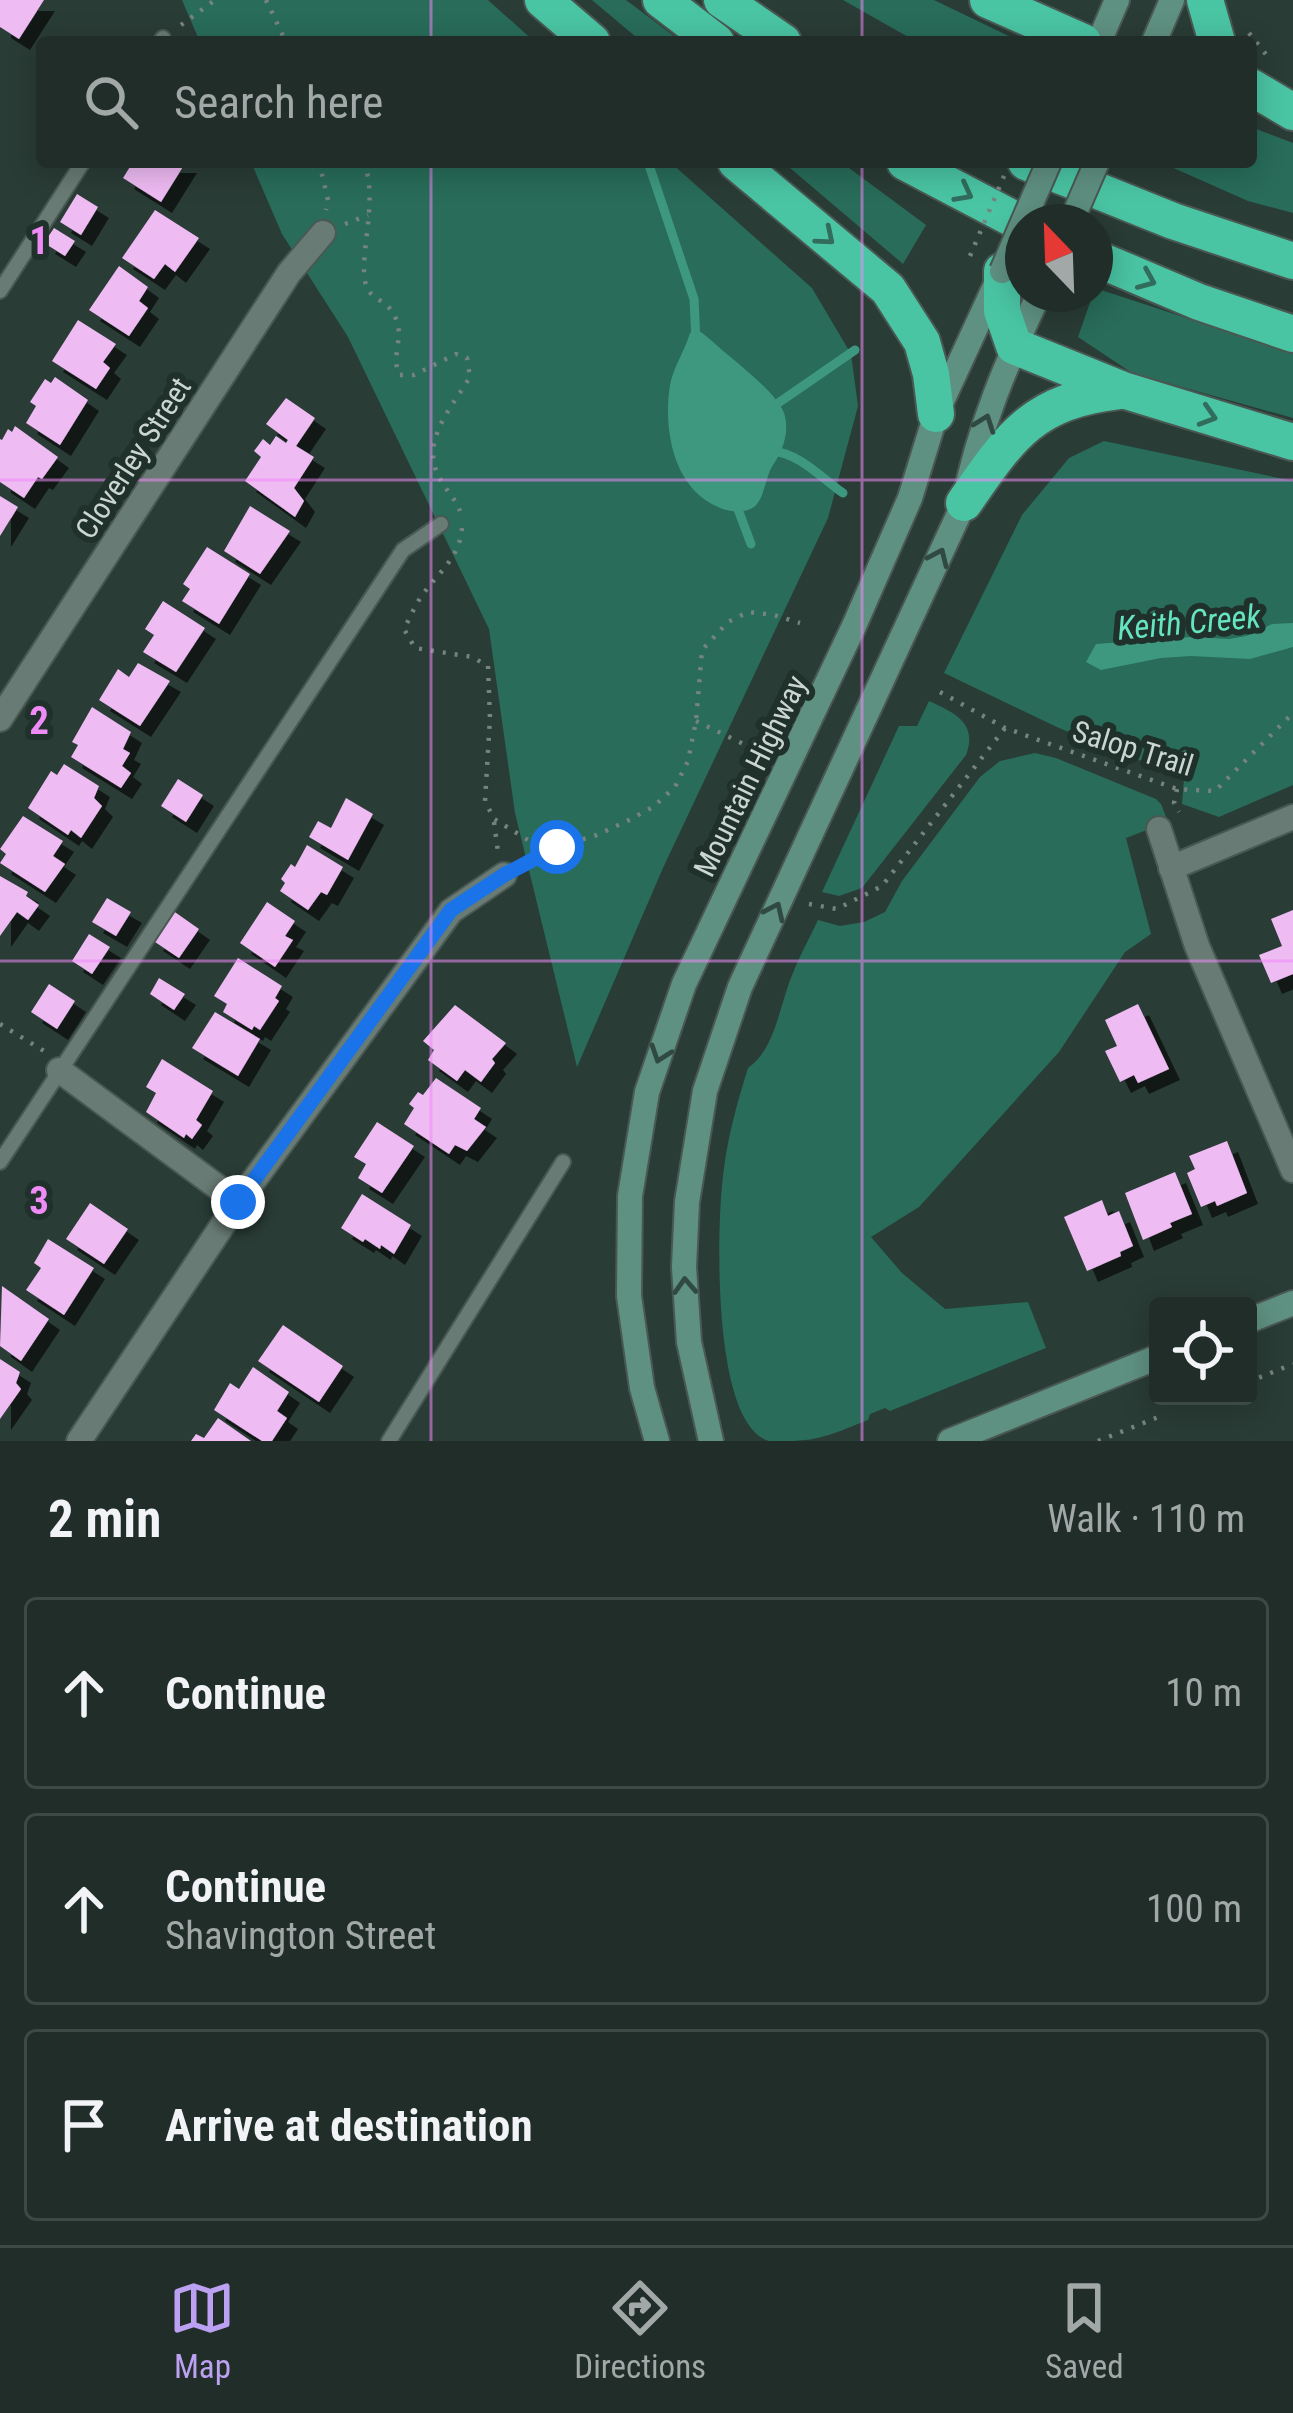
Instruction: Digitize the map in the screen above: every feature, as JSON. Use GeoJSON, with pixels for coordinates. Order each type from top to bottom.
{"type":"FeatureCollection","features":[{"type":"Feature","properties":{"kind":"highway"},"geometry":{"type":"LineString","coordinates":[[543,0],[585,36]]}},
{"type":"Feature","properties":{"kind":"highway"},"geometry":{"type":"LineString","coordinates":[[661,0],[708,36]]}},
{"type":"Feature","properties":{"kind":"highway"},"geometry":{"type":"LineString","coordinates":[[722,0],[774,36]]}},
{"type":"Feature","properties":{"kind":"highway"},"geometry":{"type":"LineString","coordinates":[[988,0],[1069,36]]}},
{"type":"Feature","properties":{"kind":"highway"},"geometry":{"type":"LineString","coordinates":[[1205,0],[1229,33]]}},
{"type":"Feature","properties":{"kind":"highway"},"geometry":{"type":"LineString","coordinates":[[1261,74],[1293,112]]}},
{"type":"Feature","properties":{"kind":"highway"},"geometry":{"type":"LineString","coordinates":[[1257,105],[1293,112]]}},
{"type":"Feature","properties":{"kind":"highway"},"geometry":{"type":"LineString","coordinates":[[743,168],[889,290],[922,342],[932,374],[936,414]]}},
{"type":"Feature","properties":{"kind":"highway"},"geometry":{"type":"LineString","coordinates":[[916,168],[1005,215]]}},
{"type":"Feature","properties":{"kind":"highway"},"geometry":{"type":"LineString","coordinates":[[1042,168],[1293,261]]}},
{"type":"Feature","properties":{"kind":"highway"},"geometry":{"type":"LineString","coordinates":[[1211,233],[1293,246]]}},
{"type":"Feature","properties":{"kind":"highway"},"geometry":{"type":"LineString","coordinates":[[986,264],[1014,346],[1123,390],[1293,442]]}},
{"type":"Feature","properties":{"kind":"highway"},"geometry":{"type":"LineString","coordinates":[[1113,266],[1293,334]]}},
{"type":"Feature","properties":{"kind":"highway"},"geometry":{"type":"LineString","coordinates":[[964,503],[1004,444],[1043,412],[1071,399],[1123,390]]}},
{"type":"Feature","properties":{"kind":"main road"},"geometry":{"type":"LineString","coordinates":[[1102,36],[1117,0]]}},
{"type":"Feature","properties":{"kind":"main road"},"geometry":{"type":"LineString","coordinates":[[1158,36],[1172,0]]}},
{"type":"Feature","properties":{"kind":"main road","name":"Mountain Highway"},"geometry":{"type":"LineString","coordinates":[[657,1441],[642,1388],[629,1296],[630,1196],[647,1092],[684,984],[910,498],[986,264],[1044,168]]}},
{"type":"Feature","properties":{"kind":"main road"},"geometry":{"type":"LineString","coordinates":[[1079,204],[1094,168]]}},
{"type":"Feature","properties":{"kind":"main road"},"geometry":{"type":"LineString","coordinates":[[712,1441],[689,1342],[684,1267],[687,1202],[705,1091],[740,987],[964,503],[982,427],[1031,312]]}},
{"type":"Feature","properties":{"kind":"main road"},"geometry":{"type":"LineString","coordinates":[[1257,1317],[1293,1303]]}},
{"type":"Feature","properties":{"kind":"main road"},"geometry":{"type":"LineString","coordinates":[[950,1441],[1149,1361]]}},
{"type":"Feature","properties":{"kind":"street","name":"Cloverley Street"},"geometry":{"type":"LineString","coordinates":[[0,719],[289,273],[323,233]]}},
{"type":"Feature","properties":{"kind":"street"},"geometry":{"type":"LineString","coordinates":[[1171,868],[1293,817]]}},
{"type":"Feature","properties":{"kind":"street"},"geometry":{"type":"LineString","coordinates":[[1160,829],[1197,946],[1293,1170]]}},
{"type":"Feature","properties":{"kind":"street"},"geometry":{"type":"LineString","coordinates":[[79,1441],[238,1202],[451,910],[504,875]]}},
{"type":"Feature","properties":{"kind":"street"},"geometry":{"type":"LineString","coordinates":[[62,1066],[238,1202]]}},
{"type":"Feature","properties":{"kind":"lane"},"geometry":{"type":"LineString","coordinates":[[0,291],[79,168]]}},
{"type":"Feature","properties":{"kind":"lane"},"geometry":{"type":"LineString","coordinates":[[0,1162],[403,550],[441,524]]}},
{"type":"Feature","properties":{"kind":"lane"},"geometry":{"type":"LineString","coordinates":[[389,1441],[563,1162]]}},
{"type":"Feature","properties":{"kind":"path"},"geometry":{"type":"LineString","coordinates":[[167,36],[215,0]]}},
{"type":"Feature","properties":{"kind":"path"},"geometry":{"type":"LineString","coordinates":[[266,0],[283,36]]}},
{"type":"Feature","properties":{"kind":"path"},"geometry":{"type":"LineString","coordinates":[[320,168],[328,200],[323,233]]}},
{"type":"Feature","properties":{"kind":"path"},"geometry":{"type":"LineString","coordinates":[[366,168],[369,214]]}},
{"type":"Feature","properties":{"kind":"path"},"geometry":{"type":"LineString","coordinates":[[986,264],[1009,168]]}},
{"type":"Feature","properties":{"kind":"path"},"geometry":{"type":"LineString","coordinates":[[504,875],[557,847],[626,821],[653,807],[675,787],[688,761],[696,721],[702,650],[728,622],[748,612],[775,614],[800,623]]}},
{"type":"Feature","properties":{"kind":"path","name":"Salop Trail"},"geometry":{"type":"LineString","coordinates":[[940,692],[1005,728],[1178,790],[1215,791],[1293,713]]}},
{"type":"Feature","properties":{"kind":"path"},"geometry":{"type":"LineString","coordinates":[[696,721],[758,751]]}},
{"type":"Feature","properties":{"kind":"path"},"geometry":{"type":"LineString","coordinates":[[809,904],[837,909],[882,886],[1005,728]]}},
{"type":"Feature","properties":{"kind":"path"},"geometry":{"type":"LineString","coordinates":[[1178,790],[1174,802],[1184,819]]}},
{"type":"Feature","properties":{"kind":"path"},"geometry":{"type":"LineString","coordinates":[[0,1024],[62,1066]]}},
{"type":"Feature","properties":{"kind":"path"},"geometry":{"type":"LineString","coordinates":[[1257,1378],[1293,1364]]}},
{"type":"Feature","properties":{"kind":"path"},"geometry":{"type":"LineString","coordinates":[[1098,1441],[1161,1416]]}},
{"type":"Feature","properties":{"kind":"shaded area"},"geometry":{"type":"Polygon","coordinates":[[[182,0],[488,0],[528,36],[197,36],[182,0]]]}},
{"type":"Feature","properties":{"kind":"shaded area"},"geometry":{"type":"Polygon","coordinates":[[[592,0],[626,0],[674,36],[635,36],[592,0]]]}},
{"type":"Feature","properties":{"kind":"shaded area"},"geometry":{"type":"Polygon","coordinates":[[[843,0],[934,0],[1009,36],[906,36],[843,0]]]}},
{"type":"Feature","properties":{"kind":"shaded area"},"geometry":{"type":"Polygon","coordinates":[[[1257,129],[1293,143],[1293,213],[1248,201],[1174,168],[1257,168],[1257,129]]]}},
{"type":"Feature","properties":{"kind":"shaded area"},"geometry":{"type":"Polygon","coordinates":[[[254,168],[677,168],[812,288],[851,354],[858,406],[828,518],[663,868],[577,1067],[515,813],[489,629],[348,337],[282,234],[254,168]]]}},
{"type":"Feature","properties":{"kind":"shaded area"},"geometry":{"type":"Polygon","coordinates":[[[790,168],[849,168],[926,225],[903,264],[790,168]]]}},
{"type":"Feature","properties":{"kind":"shaded area"},"geometry":{"type":"Polygon","coordinates":[[[1113,294],[1293,353],[1293,418],[1132,373],[1078,337],[1087,312],[1113,312],[1113,294]]]}},
{"type":"Feature","properties":{"kind":"shaded area"},"geometry":{"type":"Polygon","coordinates":[[[701,332],[752,375],[784,413],[782,447],[760,498],[746,511],[726,510],[703,498],[681,472],[674,455],[668,420],[670,385],[690,333],[701,332]]]}},
{"type":"Feature","properties":{"kind":"shaded area"},"geometry":{"type":"Polygon","coordinates":[[[1104,441],[1293,481],[1293,785],[1219,817],[1182,804],[1184,778],[1059,728],[944,673],[1022,515],[1069,458],[1104,441]]]}},
{"type":"Feature","properties":{"kind":"shaded area"},"geometry":{"type":"Polygon","coordinates":[[[1293,623],[1293,647],[1250,659],[1161,658],[1101,670],[1086,662],[1096,644],[1229,639],[1272,624],[1293,623]]]}},
{"type":"Feature","properties":{"kind":"shaded area"},"geometry":{"type":"Polygon","coordinates":[[[929,701],[962,720],[969,735],[966,755],[862,888],[839,896],[822,892],[899,726],[917,726],[929,701]]]}},
{"type":"Feature","properties":{"kind":"shaded area"},"geometry":{"type":"Polygon","coordinates":[[[1035,753],[1161,804],[1168,822],[1126,838],[1151,934],[1125,952],[1059,1052],[919,1207],[871,1237],[902,1273],[945,1309],[1028,1302],[1046,1348],[890,1411],[885,1408],[870,1414],[868,1420],[829,1435],[769,1441],[750,1427],[736,1399],[722,1320],[723,1176],[748,1068],[771,1037],[818,920],[840,926],[885,912],[902,881],[980,777],[1000,761],[1035,753]]]}},
{"type":"Feature","properties":{"kind":"building"},"geometry":{"type":"Polygon","coordinates":[[[0,0],[44,0],[19,39],[0,27],[0,0]]]}},
{"type":"Feature","properties":{"kind":"building"},"geometry":{"type":"Polygon","coordinates":[[[129,168],[182,168],[161,202],[123,178],[129,168]]]}},
{"type":"Feature","properties":{"kind":"building"},"geometry":{"type":"Polygon","coordinates":[[[77,194],[98,207],[81,235],[60,222],[77,194]]]}},
{"type":"Feature","properties":{"kind":"building"},"geometry":{"type":"Polygon","coordinates":[[[155,210],[199,238],[175,272],[165,264],[154,279],[122,258],[155,210]]]}},
{"type":"Feature","properties":{"kind":"building"},"geometry":{"type":"Polygon","coordinates":[[[54,228],[75,241],[65,256],[44,243],[54,228]]]}},
{"type":"Feature","properties":{"kind":"building"},"geometry":{"type":"Polygon","coordinates":[[[119,266],[148,287],[139,301],[148,308],[129,336],[89,310],[119,266]]]}},
{"type":"Feature","properties":{"kind":"building"},"geometry":{"type":"Polygon","coordinates":[[[78,320],[116,344],[103,362],[110,368],[96,389],[52,361],[78,320]]]}},
{"type":"Feature","properties":{"kind":"building"},"geometry":{"type":"Polygon","coordinates":[[[55,377],[88,400],[60,445],[26,423],[36,406],[30,402],[45,379],[51,383],[55,377]]]}},
{"type":"Feature","properties":{"kind":"building"},"geometry":{"type":"Polygon","coordinates":[[[286,398],[315,418],[296,446],[314,457],[294,488],[304,501],[295,517],[245,481],[261,457],[254,451],[263,439],[270,445],[276,436],[288,440],[266,424],[286,398]]]}},
{"type":"Feature","properties":{"kind":"building"},"geometry":{"type":"Polygon","coordinates":[[[15,426],[58,457],[24,498],[0,482],[0,439],[15,426]]]}},
{"type":"Feature","properties":{"kind":"building"},"geometry":{"type":"Polygon","coordinates":[[[0,496],[18,507],[0,536],[0,496]]]}},
{"type":"Feature","properties":{"kind":"building"},"geometry":{"type":"Polygon","coordinates":[[[250,506],[290,531],[260,574],[224,551],[250,506]]]}},
{"type":"Feature","properties":{"kind":"building"},"geometry":{"type":"Polygon","coordinates":[[[207,547],[250,574],[219,624],[182,601],[190,589],[183,584],[207,547]]]}},
{"type":"Feature","properties":{"kind":"building"},"geometry":{"type":"Polygon","coordinates":[[[163,601],[205,628],[176,672],[143,652],[154,635],[145,629],[163,601]]]}},
{"type":"Feature","properties":{"kind":"building"},"geometry":{"type":"Polygon","coordinates":[[[138,663],[170,681],[140,726],[99,700],[118,669],[129,677],[138,663]]]}},
{"type":"Feature","properties":{"kind":"building"},"geometry":{"type":"Polygon","coordinates":[[[92,707],[131,732],[123,749],[130,753],[122,766],[131,773],[121,788],[71,757],[78,745],[72,742],[92,707]]]}},
{"type":"Feature","properties":{"kind":"building"},"geometry":{"type":"Polygon","coordinates":[[[64,764],[99,786],[94,798],[102,806],[81,838],[71,830],[68,835],[28,808],[51,771],[57,775],[64,764]]]}},
{"type":"Feature","properties":{"kind":"building"},"geometry":{"type":"Polygon","coordinates":[[[178,779],[203,795],[186,822],[161,806],[178,779]]]}},
{"type":"Feature","properties":{"kind":"building"},"geometry":{"type":"Polygon","coordinates":[[[346,798],[373,814],[348,860],[309,837],[318,821],[331,828],[346,798]]]}},
{"type":"Feature","properties":{"kind":"building"},"geometry":{"type":"Polygon","coordinates":[[[23,816],[63,841],[53,856],[65,864],[45,892],[0,863],[6,854],[0,849],[23,816]]]}},
{"type":"Feature","properties":{"kind":"building"},"geometry":{"type":"Polygon","coordinates":[[[307,845],[343,867],[327,895],[321,892],[308,910],[280,891],[285,883],[281,879],[291,864],[295,867],[307,845]]]}},
{"type":"Feature","properties":{"kind":"building"},"geometry":{"type":"Polygon","coordinates":[[[0,876],[28,892],[26,896],[39,905],[28,920],[17,912],[0,936],[0,876]]]}},
{"type":"Feature","properties":{"kind":"building"},"geometry":{"type":"Polygon","coordinates":[[[107,898],[131,912],[116,936],[92,922],[107,898]]]}},
{"type":"Feature","properties":{"kind":"building"},"geometry":{"type":"Polygon","coordinates":[[[267,902],[295,921],[285,936],[293,940],[275,967],[240,943],[267,902]]]}},
{"type":"Feature","properties":{"kind":"building"},"geometry":{"type":"Polygon","coordinates":[[[172,910],[199,929],[179,958],[152,940],[172,910]]]}},
{"type":"Feature","properties":{"kind":"building"},"geometry":{"type":"Polygon","coordinates":[[[1293,910],[1293,974],[1271,983],[1259,955],[1282,946],[1271,919],[1293,910]]]}},
{"type":"Feature","properties":{"kind":"building"},"geometry":{"type":"Polygon","coordinates":[[[89,934],[110,947],[92,974],[72,961],[89,934]]]}},
{"type":"Feature","properties":{"kind":"building"},"geometry":{"type":"Polygon","coordinates":[[[238,958],[282,986],[275,998],[279,1001],[260,1030],[223,1012],[227,1004],[214,996],[238,958]]]}},
{"type":"Feature","properties":{"kind":"building"},"geometry":{"type":"Polygon","coordinates":[[[159,978],[185,994],[174,1010],[150,994],[159,978]]]}},
{"type":"Feature","properties":{"kind":"building"},"geometry":{"type":"Polygon","coordinates":[[[49,984],[75,1001],[57,1029],[31,1012],[49,984]]]}},
{"type":"Feature","properties":{"kind":"building"},"geometry":{"type":"Polygon","coordinates":[[[1138,1004],[1169,1069],[1138,1083],[1134,1075],[1120,1082],[1105,1051],[1117,1046],[1105,1020],[1138,1004]]]}},
{"type":"Feature","properties":{"kind":"building"},"geometry":{"type":"Polygon","coordinates":[[[455,1005],[506,1043],[481,1082],[465,1070],[457,1081],[428,1060],[434,1050],[423,1041],[455,1005]]]}},
{"type":"Feature","properties":{"kind":"building"},"geometry":{"type":"Polygon","coordinates":[[[215,1012],[260,1039],[238,1076],[192,1048],[215,1012]]]}},
{"type":"Feature","properties":{"kind":"building"},"geometry":{"type":"Polygon","coordinates":[[[162,1059],[213,1091],[196,1120],[202,1125],[192,1139],[146,1112],[156,1093],[146,1087],[162,1059]]]}},
{"type":"Feature","properties":{"kind":"building"},"geometry":{"type":"Polygon","coordinates":[[[436,1078],[481,1108],[474,1119],[486,1127],[467,1151],[455,1145],[449,1154],[404,1124],[414,1108],[409,1104],[436,1078]]]}},
{"type":"Feature","properties":{"kind":"building"},"geometry":{"type":"Polygon","coordinates":[[[377,1122],[414,1146],[382,1193],[358,1178],[366,1164],[354,1157],[377,1122]]]}},
{"type":"Feature","properties":{"kind":"building"},"geometry":{"type":"Polygon","coordinates":[[[1227,1141],[1247,1193],[1217,1206],[1215,1201],[1201,1207],[1187,1173],[1195,1169],[1189,1156],[1227,1141]]]}},
{"type":"Feature","properties":{"kind":"building"},"geometry":{"type":"Polygon","coordinates":[[[1175,1172],[1192,1214],[1143,1240],[1125,1193],[1175,1172]]]}},
{"type":"Feature","properties":{"kind":"building"},"geometry":{"type":"Polygon","coordinates":[[[362,1194],[411,1225],[394,1254],[341,1228],[362,1194]]]}},
{"type":"Feature","properties":{"kind":"building"},"geometry":{"type":"Polygon","coordinates":[[[1102,1200],[1108,1216],[1119,1211],[1133,1246],[1087,1271],[1064,1217],[1102,1200]]]}},
{"type":"Feature","properties":{"kind":"building"},"geometry":{"type":"Polygon","coordinates":[[[90,1203],[128,1229],[104,1264],[66,1239],[90,1203]]]}},
{"type":"Feature","properties":{"kind":"building"},"geometry":{"type":"Polygon","coordinates":[[[48,1239],[94,1268],[64,1315],[26,1290],[41,1268],[34,1263],[48,1239]]]}},
{"type":"Feature","properties":{"kind":"building"},"geometry":{"type":"Polygon","coordinates":[[[2,1286],[49,1319],[21,1361],[0,1346],[2,1286]]]}},
{"type":"Feature","properties":{"kind":"building"},"geometry":{"type":"Polygon","coordinates":[[[283,1325],[343,1366],[319,1402],[258,1361],[283,1325]]]}},
{"type":"Feature","properties":{"kind":"building"},"geometry":{"type":"Polygon","coordinates":[[[0,1359],[20,1372],[16,1383],[21,1389],[0,1419],[0,1359]]]}},
{"type":"Feature","properties":{"kind":"building"},"geometry":{"type":"Polygon","coordinates":[[[253,1367],[289,1392],[277,1411],[287,1418],[272,1441],[262,1441],[214,1410],[230,1383],[239,1389],[253,1367]]]}},
{"type":"Feature","properties":{"kind":"building"},"geometry":{"type":"Polygon","coordinates":[[[218,1418],[251,1441],[191,1441],[196,1434],[204,1438],[218,1418]]]}},
{"type":"Feature","properties":{"kind":"waterway"},"geometry":{"type":"LineString","coordinates":[[650,168],[694,299],[696,341]]}},
{"type":"Feature","properties":{"kind":"waterway"},"geometry":{"type":"LineString","coordinates":[[771,408],[855,350]]}},
{"type":"Feature","properties":{"kind":"waterway"},"geometry":{"type":"LineString","coordinates":[[772,451],[801,461],[843,493]]}},
{"type":"Feature","properties":{"kind":"waterway"},"geometry":{"type":"LineString","coordinates":[[736,504],[751,544]]}},
{"type":"Feature","properties":{"kind":"route"},"geometry":{"type":"LineString","coordinates":[[238,1202],[451,910],[557,847]]}},
{"type":"Feature","properties":{"kind":"water label","name":"Keith Creek"},"geometry":{"type":"Point","coordinates":[1189,622]}}]}
